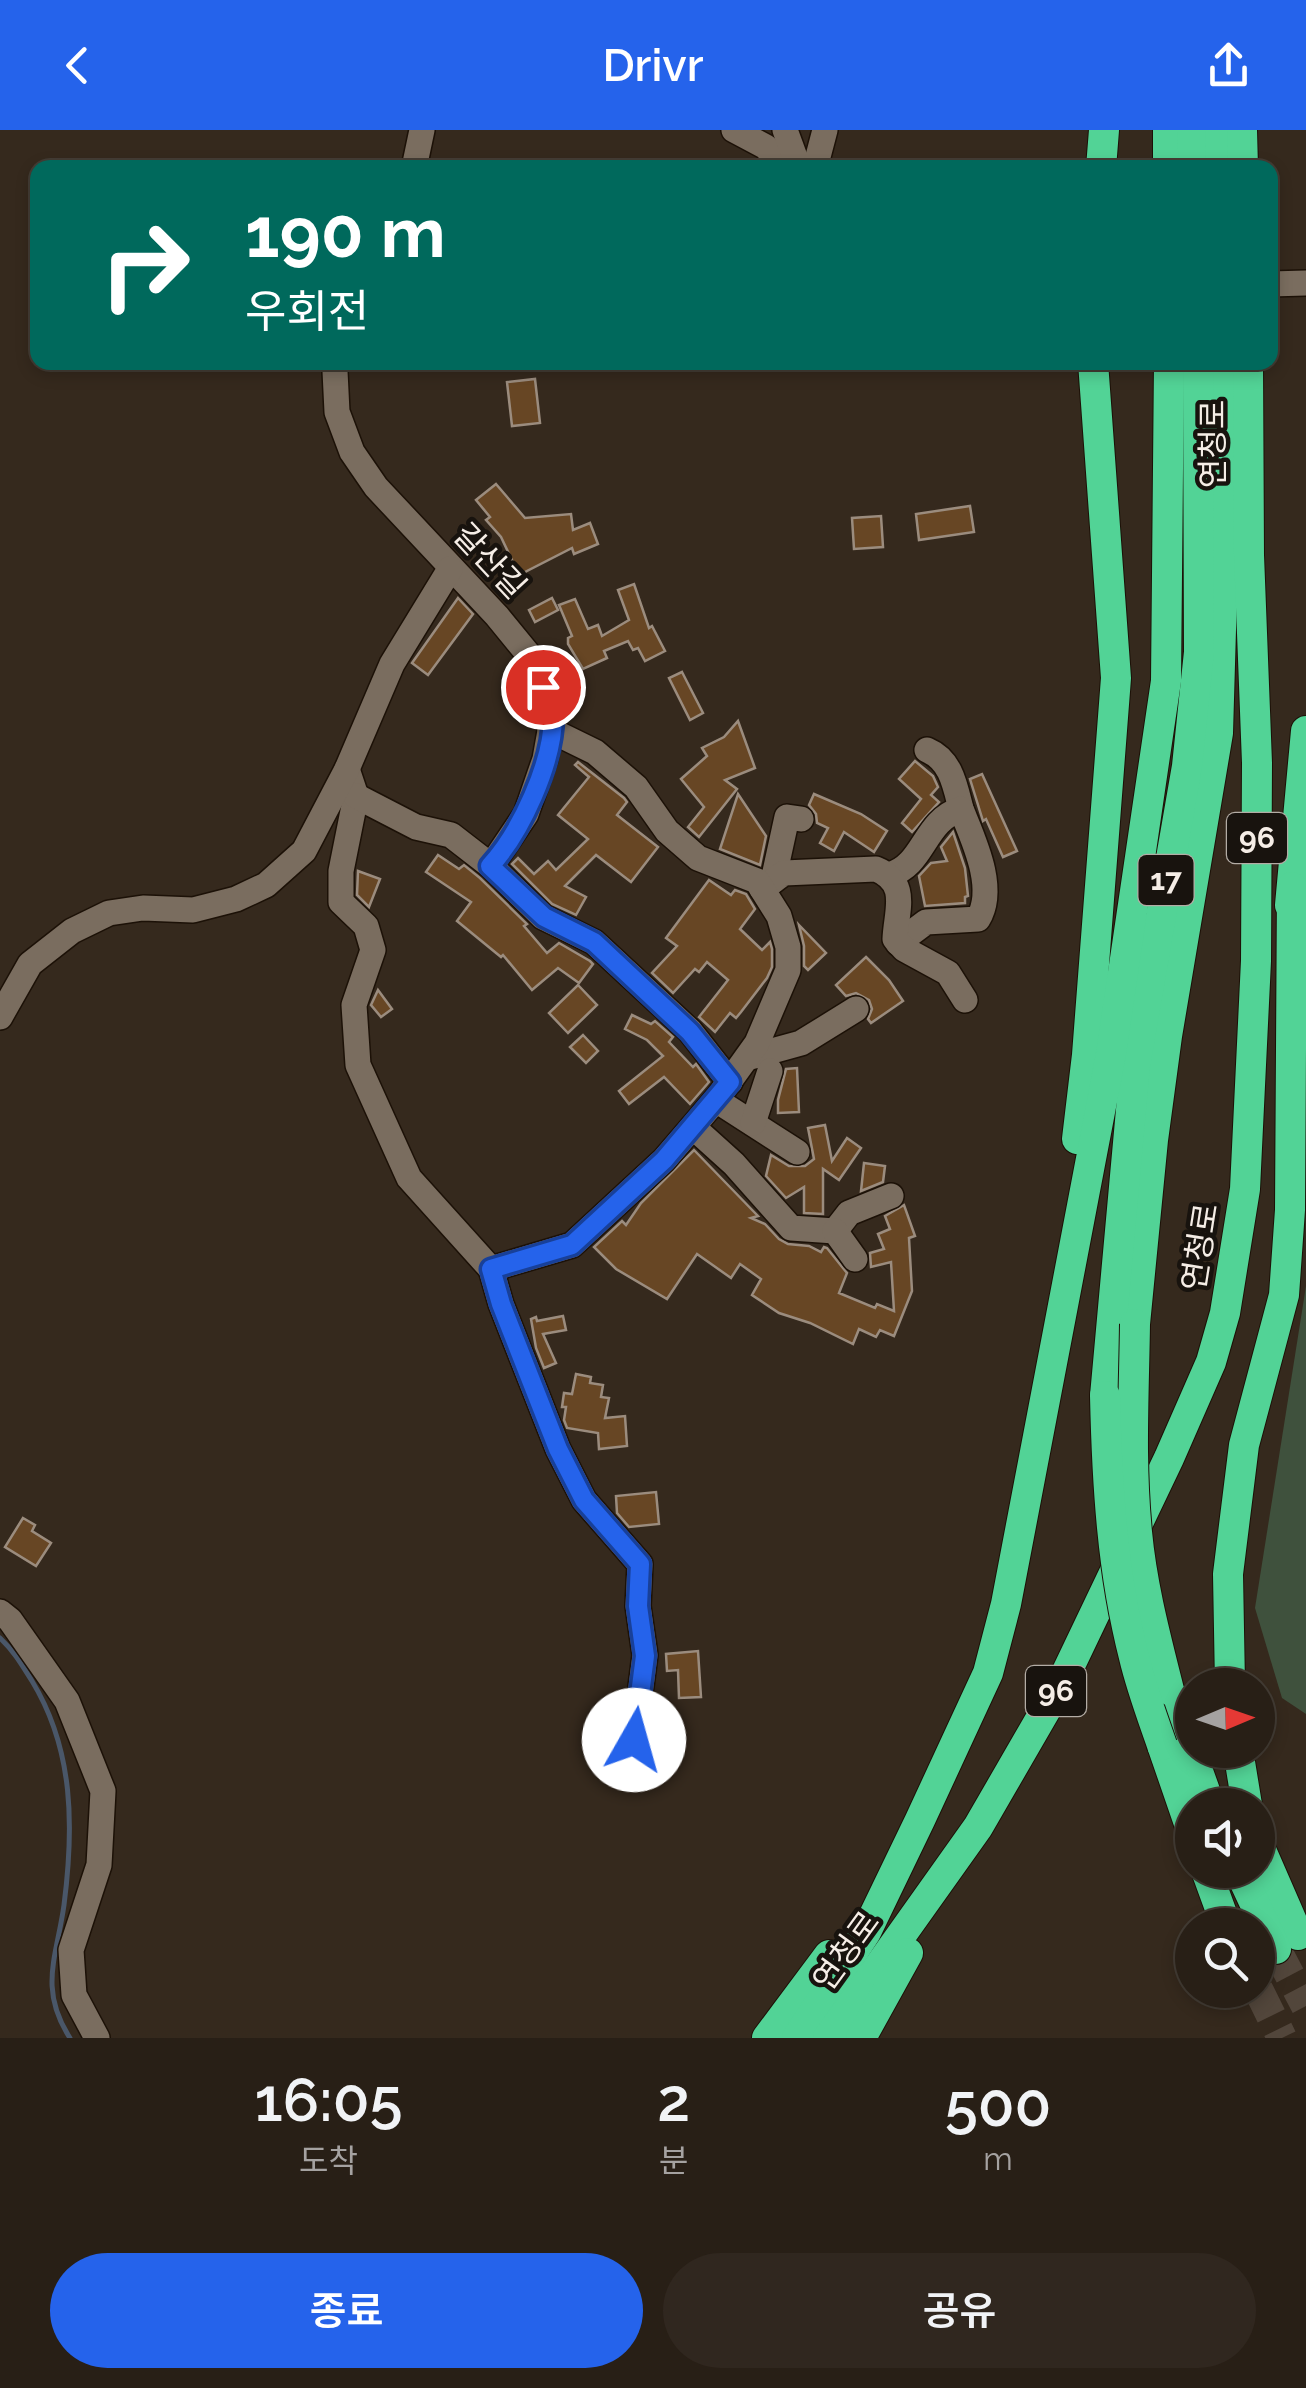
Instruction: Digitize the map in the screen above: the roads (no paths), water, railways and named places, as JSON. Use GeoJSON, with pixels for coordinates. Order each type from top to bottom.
{"type":"FeatureCollection","features":[{"type":"Feature","properties":{"kind":"highway"},"geometry":{"type":"LineString","coordinates":[[1102,160],[1104,130]]}},
{"type":"Feature","properties":{"kind":"highway"},"geometry":{"type":"LineString","coordinates":[[1168,130],[1168,160]]}},
{"type":"Feature","properties":{"kind":"highway"},"geometry":{"type":"LineString","coordinates":[[1192,130],[1194,160]]}},
{"type":"Feature","properties":{"kind":"highway"},"geometry":{"type":"LineString","coordinates":[[1220,130],[1221,160]]}},
{"type":"Feature","properties":{"kind":"highway"},"geometry":{"type":"LineString","coordinates":[[1242,130],[1243,160]]}},
{"type":"Feature","properties":{"kind":"highway"},"geometry":{"type":"LineString","coordinates":[[1046,1390],[1087,1054],[1116,678],[1094,370]]}},
{"type":"Feature","properties":{"kind":"highway","name":"연청로"},"geometry":{"type":"LineString","coordinates":[[797,2038],[866,1932],[920,1820],[988,1673],[1006,1604],[1112,1054],[1166,680],[1169,370]]}},
{"type":"Feature","properties":{"kind":"highway","name":"연청로"},"geometry":{"type":"LineString","coordinates":[[1177,1788],[1134,1658],[1124,1608],[1108,1496],[1105,1396],[1135,1066],[1187,766],[1199,652],[1198,370]]}},
{"type":"Feature","properties":{"kind":"highway","name":"연청로"},"geometry":{"type":"LineString","coordinates":[[1204,1788],[1169,1690],[1149,1612],[1137,1533],[1133,1456],[1135,1324],[1152,1140],[1218,733],[1222,594],[1219,370]]}},
{"type":"Feature","properties":{"kind":"highway","name":"연청로"},"geometry":{"type":"LineString","coordinates":[[828,2038],[978,1827],[1071,1663],[1197,1394],[1225,1312],[1246,1189],[1256,960],[1258,763],[1249,555],[1248,370]]}},
{"type":"Feature","properties":{"kind":"highway"},"geometry":{"type":"LineString","coordinates":[[1225,1312],[1253,1204],[1292,887],[1306,731]]}},
{"type":"Feature","properties":{"kind":"highway"},"geometry":{"type":"LineString","coordinates":[[1230,1668],[1228,1574],[1244,1445],[1284,1295],[1290,1210],[1292,887]]}},
{"type":"Feature","properties":{"kind":"highway"},"geometry":{"type":"LineString","coordinates":[[767,2038],[920,1820]]}},
{"type":"Feature","properties":{"kind":"highway"},"geometry":{"type":"LineString","coordinates":[[861,2038],[978,1827]]}},
{"type":"Feature","properties":{"kind":"highway"},"geometry":{"type":"LineString","coordinates":[[1251,1888],[1287,1942],[1271,1888]]}},
{"type":"Feature","properties":{"kind":"street"},"geometry":{"type":"LineString","coordinates":[[416,160],[422,130]]}},
{"type":"Feature","properties":{"kind":"street"},"geometry":{"type":"LineString","coordinates":[[734,130],[766,147],[777,160]]}},
{"type":"Feature","properties":{"kind":"street"},"geometry":{"type":"LineString","coordinates":[[785,130],[796,160]]}},
{"type":"Feature","properties":{"kind":"street"},"geometry":{"type":"LineString","coordinates":[[817,160],[824,130]]}},
{"type":"Feature","properties":{"kind":"street"},"geometry":{"type":"LineString","coordinates":[[1278,284],[1306,283]]}},
{"type":"Feature","properties":{"kind":"street","name":"갈산길"},"geometry":{"type":"LineString","coordinates":[[337,370],[337,412],[352,452],[376,488],[497,616],[533,660],[553,714],[545,759],[526,814],[490,866]]}},
{"type":"Feature","properties":{"kind":"street"},"geometry":{"type":"LineString","coordinates":[[0,1016],[30,964],[72,931],[109,913],[143,908],[193,910],[236,900],[266,885],[304,851],[347,769],[392,664],[450,569]]}},
{"type":"Feature","properties":{"kind":"street"},"geometry":{"type":"LineString","coordinates":[[550,730],[594,752],[636,787],[667,831],[698,858],[767,885]]}},
{"type":"Feature","properties":{"kind":"street"},"geometry":{"type":"LineString","coordinates":[[898,943],[926,922],[978,918],[984,909],[982,870],[953,777],[940,756],[927,750]]}},
{"type":"Feature","properties":{"kind":"street"},"geometry":{"type":"LineString","coordinates":[[347,769],[356,796],[340,871],[341,902],[366,926],[373,950],[354,1005],[358,1064],[410,1178],[491,1269],[558,1449],[584,1500],[640,1564],[638,1606],[645,1656],[634,1740],[638,1710]]}},
{"type":"Feature","properties":{"kind":"street"},"geometry":{"type":"LineString","coordinates":[[356,796],[416,826],[451,834],[544,917],[594,942],[690,1032],[723,1091],[753,1123],[797,1152]]}},
{"type":"Feature","properties":{"kind":"street"},"geometry":{"type":"LineString","coordinates":[[767,885],[784,873],[903,871],[916,857],[928,833],[950,812],[961,809]]}},
{"type":"Feature","properties":{"kind":"street"},"geometry":{"type":"LineString","coordinates":[[491,1269],[572,1245],[664,1160],[757,1044],[788,970],[788,947],[767,885],[787,817],[801,819]]}},
{"type":"Feature","properties":{"kind":"street"},"geometry":{"type":"LineString","coordinates":[[889,874],[898,888],[900,902],[895,939],[904,950],[948,973],[965,1000]]}},
{"type":"Feature","properties":{"kind":"street"},"geometry":{"type":"LineString","coordinates":[[747,1058],[801,1043],[856,1010]]}},
{"type":"Feature","properties":{"kind":"street"},"geometry":{"type":"LineString","coordinates":[[753,1123],[770,1071]]}},
{"type":"Feature","properties":{"kind":"street"},"geometry":{"type":"LineString","coordinates":[[693,1127],[734,1164],[791,1228],[835,1231],[855,1258]]}},
{"type":"Feature","properties":{"kind":"street"},"geometry":{"type":"LineString","coordinates":[[835,1231],[850,1213],[891,1196]]}},
{"type":"Feature","properties":{"kind":"street"},"geometry":{"type":"LineString","coordinates":[[0,1612],[10,1620],[67,1701],[103,1791],[99,1866],[72,1950],[74,1995],[97,2038]]}},
{"type":"Feature","properties":{"kind":"waterway"},"geometry":{"type":"LineString","coordinates":[[0,1638],[21,1664],[46,1707],[68,1790],[69,1847],[52,1988],[60,2020],[70,2038]]}},
{"type":"Feature","properties":{"kind":"tunnel"},"geometry":{"type":"LineString","coordinates":[[1276,1949],[1306,2006]]}},
{"type":"Feature","properties":{"kind":"tunnel"},"geometry":{"type":"LineString","coordinates":[[1267,2008],[1282,2038]]}}]}
